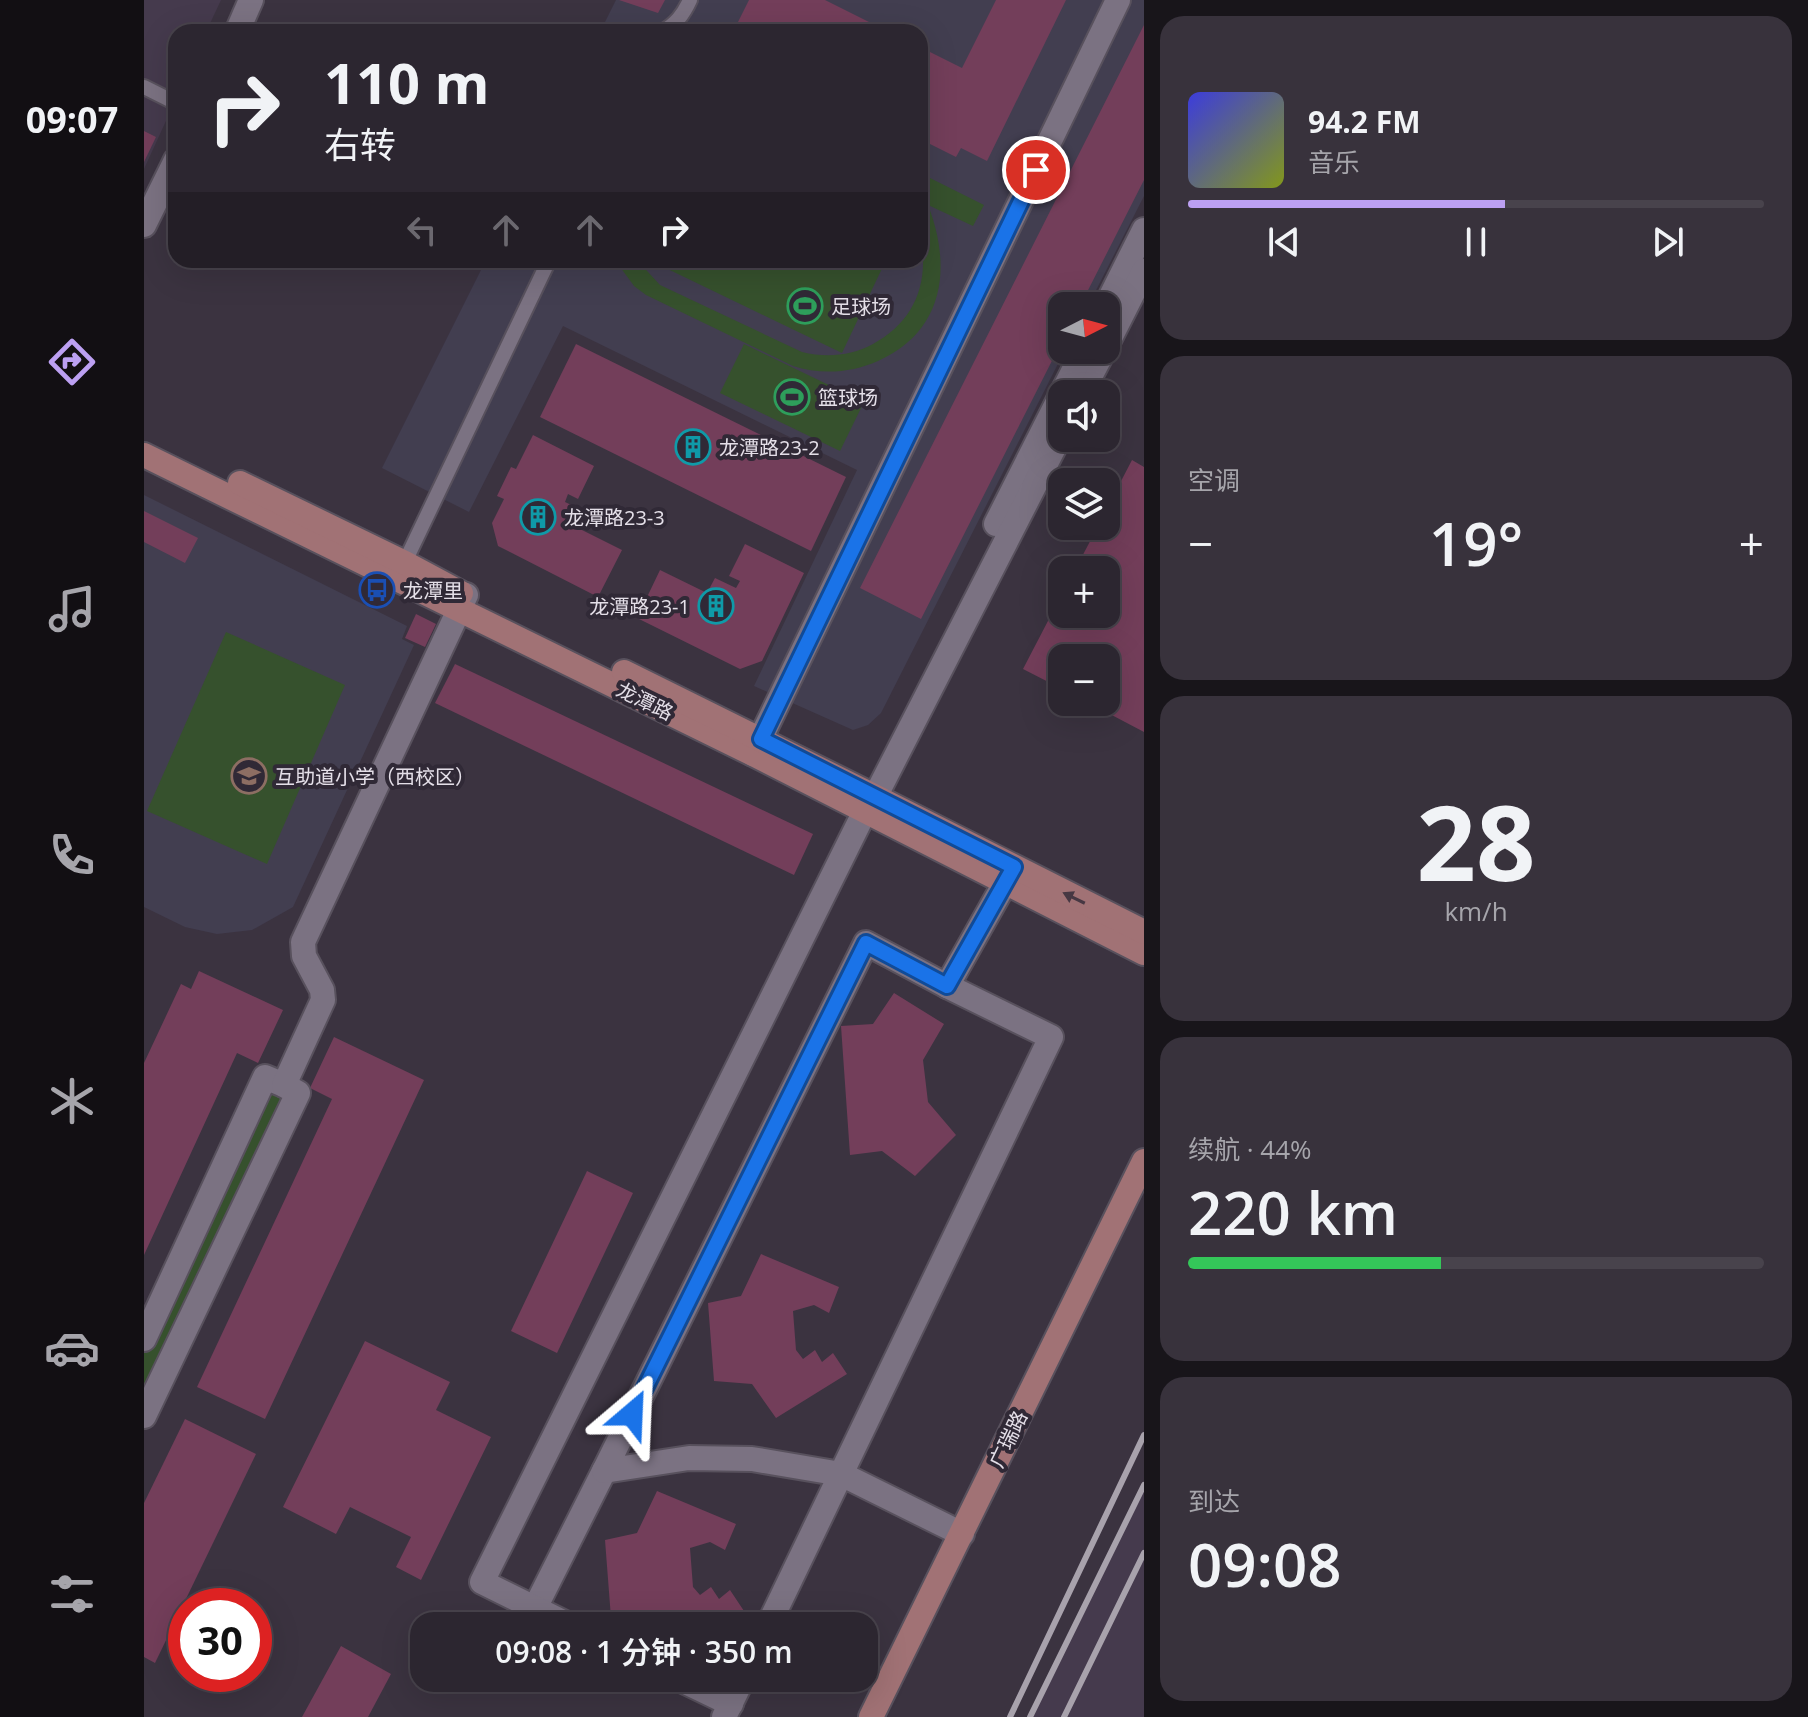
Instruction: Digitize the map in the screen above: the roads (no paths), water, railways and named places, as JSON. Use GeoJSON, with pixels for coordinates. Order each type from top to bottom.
{"type":"FeatureCollection","features":[{"type":"Feature","properties":{"kind":"street"},"geometry":{"type":"LineString","coordinates":[[240,24],[251,0]]}},
{"type":"Feature","properties":{"kind":"street"},"geometry":{"type":"LineString","coordinates":[[757,746],[1118,0]]}},
{"type":"Feature","properties":{"kind":"street"},"geometry":{"type":"LineString","coordinates":[[144,225],[168,176]]}},
{"type":"Feature","properties":{"kind":"street"},"geometry":{"type":"LineString","coordinates":[[1113,292],[1144,230]]}},
{"type":"Feature","properties":{"kind":"street"},"geometry":{"type":"LineString","coordinates":[[1120,318],[1144,271]]}},
{"type":"Feature","properties":{"kind":"street"},"geometry":{"type":"LineString","coordinates":[[543,1612],[482,1582],[868,799],[1077,364]]}},
{"type":"Feature","properties":{"kind":"street","name":"龙潭路"},"geometry":{"type":"LineString","coordinates":[[144,437],[463,603],[868,799],[1144,953]]}},
{"type":"Feature","properties":{"kind":"street"},"geometry":{"type":"LineString","coordinates":[[868,799],[1051,452]]}},
{"type":"Feature","properties":{"kind":"street","name":"龙潭路"},"geometry":{"type":"LineString","coordinates":[[144,455],[400,571]]}},
{"type":"Feature","properties":{"kind":"street"},"geometry":{"type":"LineString","coordinates":[[284,1085],[323,1000],[322,990],[304,956],[303,942],[463,603]]}},
{"type":"Feature","properties":{"kind":"street"},"geometry":{"type":"LineString","coordinates":[[947,986],[1009,875]]}},
{"type":"Feature","properties":{"kind":"street","name":"龙潭路"},"geometry":{"type":"LineString","coordinates":[[1009,875],[1144,932]]}},
{"type":"Feature","properties":{"kind":"street"},"geometry":{"type":"LineString","coordinates":[[535,1608],[866,943],[1051,1037],[775,1612]]}},
{"type":"Feature","properties":{"kind":"street"},"geometry":{"type":"LineString","coordinates":[[144,1339],[265,1077],[298,1093],[150,1385],[144,1416]]}},
{"type":"Feature","properties":{"kind":"street","name":"广瑞路"},"geometry":{"type":"LineString","coordinates":[[871,1717],[1144,1161]]}},
{"type":"Feature","properties":{"kind":"street"},"geometry":{"type":"LineString","coordinates":[[604,1471],[689,1458],[752,1459],[841,1474],[962,1534]]}},
{"type":"Feature","properties":{"kind":"street"},"geometry":{"type":"LineString","coordinates":[[699,1692],[728,1711],[737,1692]]}},
{"type":"Feature","properties":{"kind":"lane"},"geometry":{"type":"LineString","coordinates":[[675,24],[690,0]]}},
{"type":"Feature","properties":{"kind":"lane"},"geometry":{"type":"LineString","coordinates":[[144,87],[168,99]]}},
{"type":"Feature","properties":{"kind":"lane"},"geometry":{"type":"LineString","coordinates":[[400,571],[545,268]]}},
{"type":"Feature","properties":{"kind":"railway"},"geometry":{"type":"LineString","coordinates":[[1010,1717],[1144,1435]]}},
{"type":"Feature","properties":{"kind":"railway"},"geometry":{"type":"LineString","coordinates":[[1030,1717],[1144,1485]]}},
{"type":"Feature","properties":{"kind":"railway"},"geometry":{"type":"LineString","coordinates":[[1064,1717],[1144,1553]]}},
{"type":"Feature","properties":{"kind":"place","name":"足球场"},"geometry":{"type":"Point","coordinates":[805,306]}},
{"type":"Feature","properties":{"kind":"place","name":"篮球场"},"geometry":{"type":"Point","coordinates":[792,397]}},
{"type":"Feature","properties":{"kind":"place","name":"龙潭路23-2"},"geometry":{"type":"Point","coordinates":[693,447]}},
{"type":"Feature","properties":{"kind":"place","name":"龙潭路23-3"},"geometry":{"type":"Point","coordinates":[538,517]}},
{"type":"Feature","properties":{"kind":"place","name":"龙潭里"},"geometry":{"type":"Point","coordinates":[377,590]}},
{"type":"Feature","properties":{"kind":"place","name":"龙潭路23-1"},"geometry":{"type":"Point","coordinates":[716,606]}},
{"type":"Feature","properties":{"kind":"place","name":"互助道小学（西校区）"},"geometry":{"type":"Point","coordinates":[249,776]}}]}
